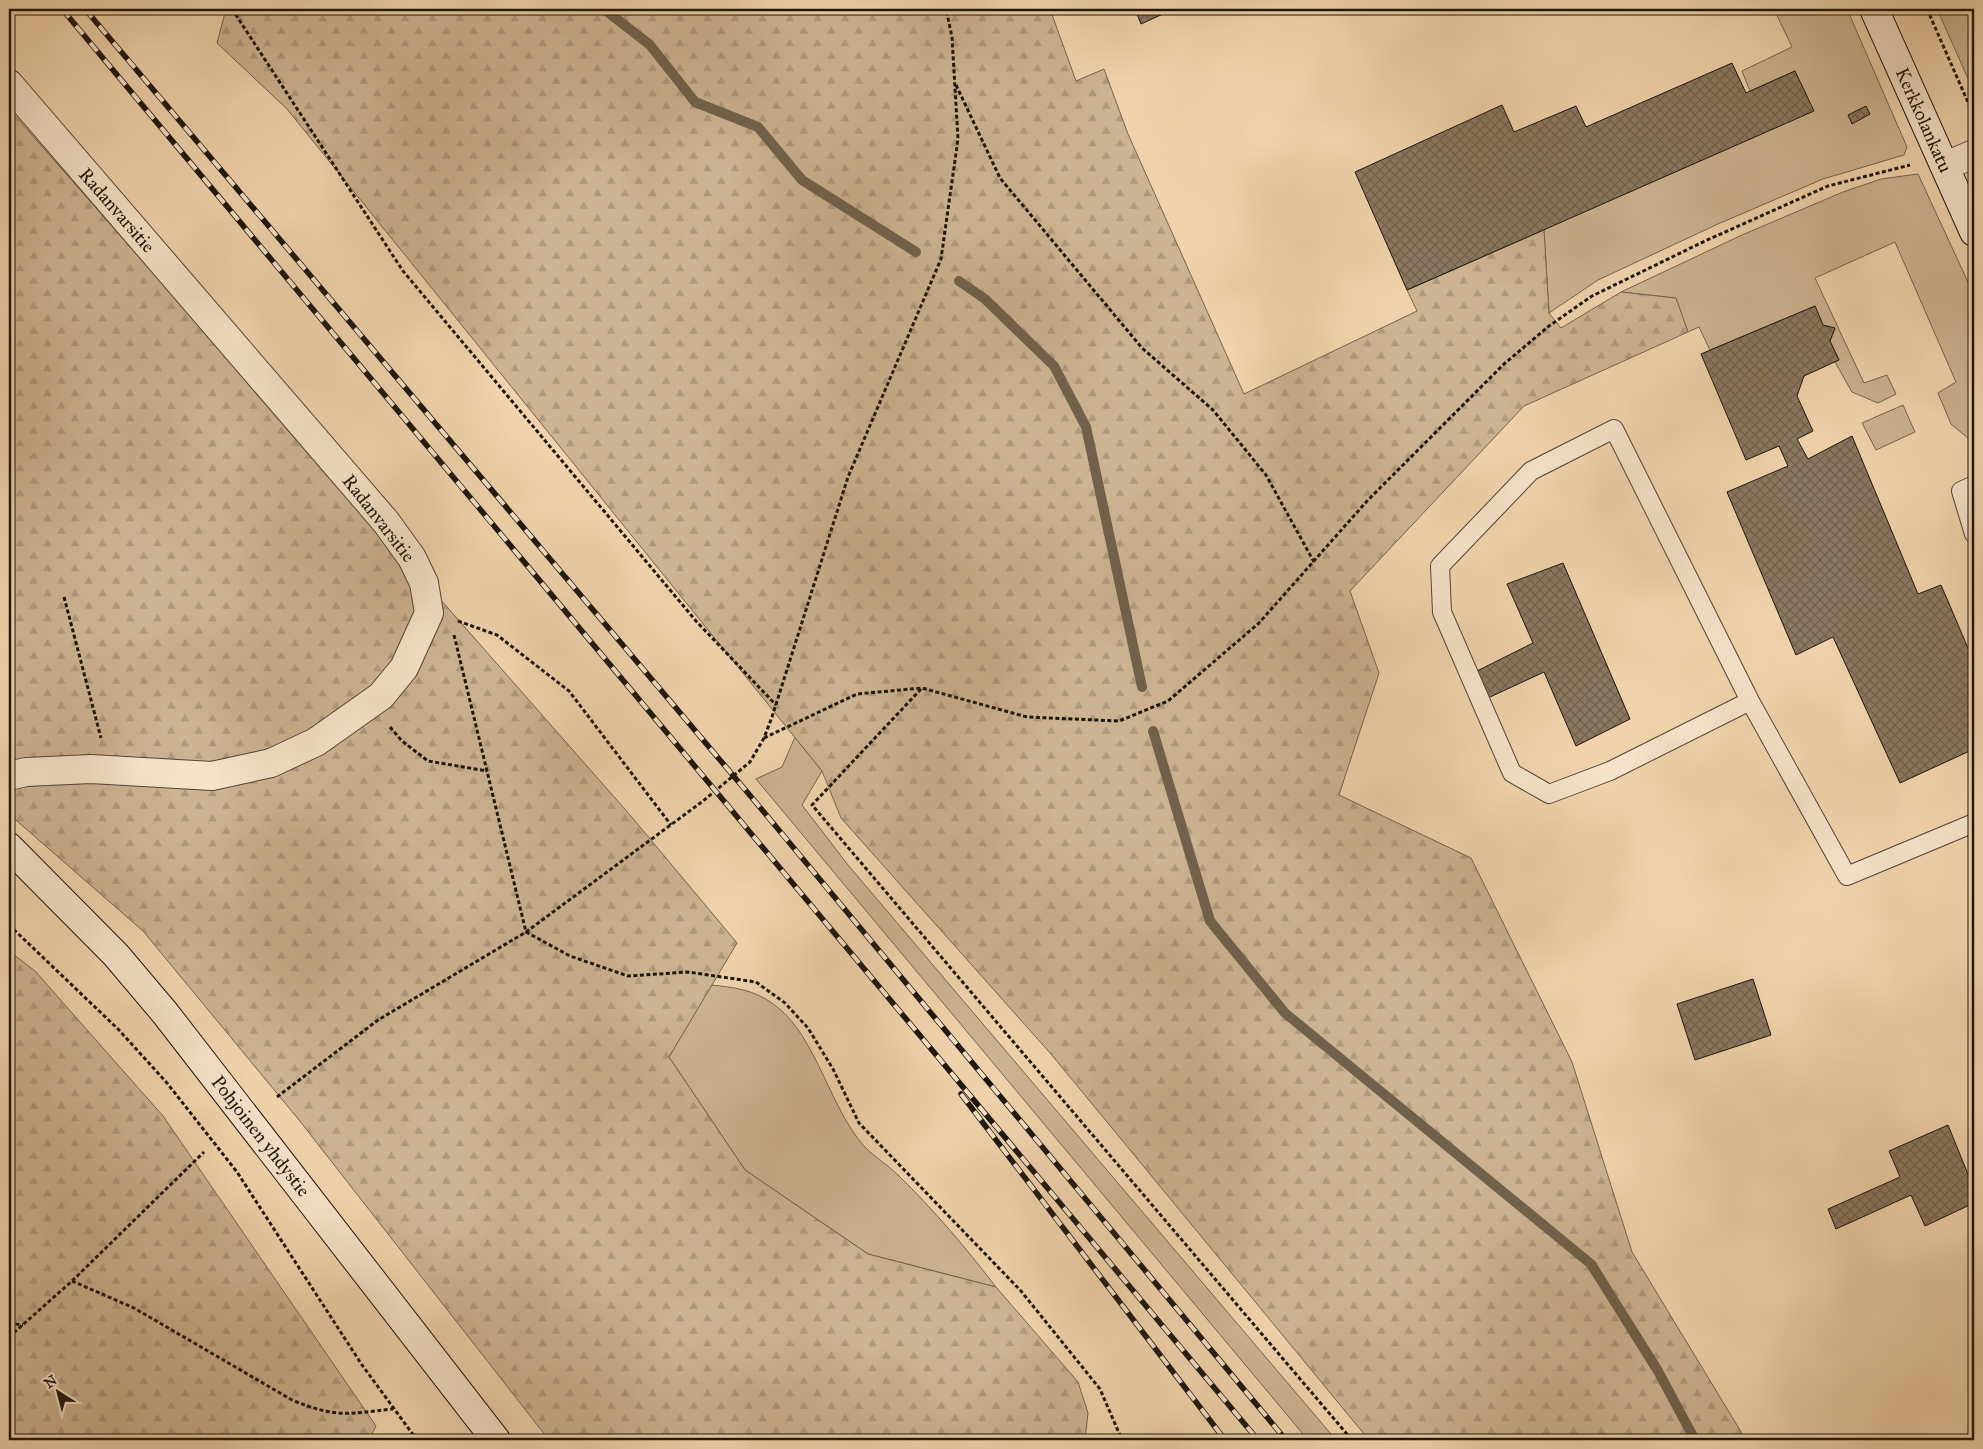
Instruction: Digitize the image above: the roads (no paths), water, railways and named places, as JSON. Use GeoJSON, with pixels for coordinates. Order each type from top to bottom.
{"type":"FeatureCollection","features":[{"type":"Feature","properties":{"kind":"street","name":"Kerkkolankatu"},"geometry":{"type":"LineString","coordinates":[[1874,9],[1974,232]]}},
{"type":"Feature","properties":{"kind":"street","name":"Radanvarsitie"},"geometry":{"type":"LineString","coordinates":[[9,84],[386,522],[412,558],[440,616],[404,668],[381,696],[316,742],[271,763],[212,776],[110,770],[26,772],[9,776]]}},
{"type":"Feature","properties":{"kind":"street"},"geometry":{"type":"LineString","coordinates":[[1945,166],[1974,154]]}},
{"type":"Feature","properties":{"kind":"street","name":"Pohjoinen yhdystie"},"geometry":{"type":"LineString","coordinates":[[9,847],[109,948],[165,1013],[496,1440]]}},
{"type":"Feature","properties":{"kind":"lane"},"geometry":{"type":"LineString","coordinates":[[1750,701],[1610,771],[1549,794],[1512,773],[1442,612],[1440,566],[1531,471],[1614,429],[1750,701],[1847,876],[1974,823]]}},
{"type":"Feature","properties":{"kind":"lane"},"geometry":{"type":"LineString","coordinates":[[1974,485],[1961,491],[1974,534]]}},
{"type":"Feature","properties":{"kind":"waterway"},"geometry":{"type":"LineString","coordinates":[[604,9],[650,45],[695,102],[758,127],[802,180],[916,252]]}},
{"type":"Feature","properties":{"kind":"waterway"},"geometry":{"type":"LineString","coordinates":[[959,281],[985,299],[1054,366],[1086,427],[1142,687]]}},
{"type":"Feature","properties":{"kind":"waterway"},"geometry":{"type":"LineString","coordinates":[[1153,731],[1210,921],[1285,1013],[1591,1264],[1658,1371],[1695,1440]]}},
{"type":"Feature","properties":{"kind":"railway"},"geometry":{"type":"LineString","coordinates":[[62,9],[1258,1440]]}},
{"type":"Feature","properties":{"kind":"railway"},"geometry":{"type":"LineString","coordinates":[[85,9],[753,799],[1286,1440]]}},
{"type":"Feature","properties":{"kind":"railway"},"geometry":{"type":"LineString","coordinates":[[961,1094],[1225,1440]]}}]}
